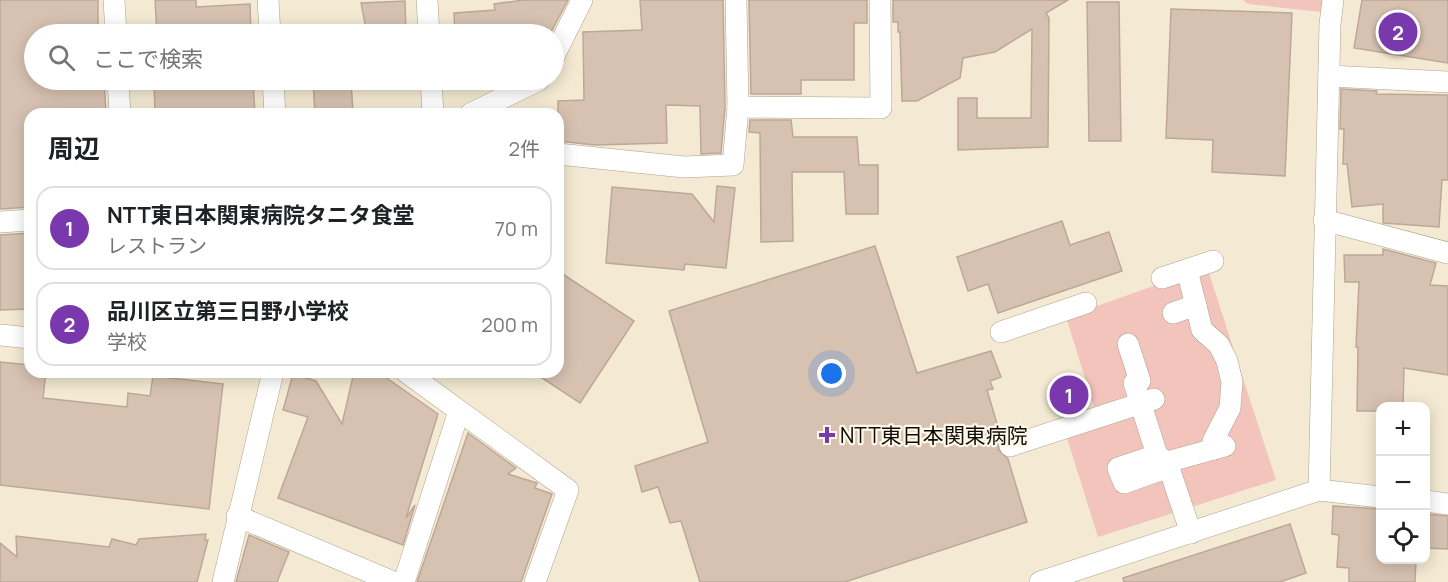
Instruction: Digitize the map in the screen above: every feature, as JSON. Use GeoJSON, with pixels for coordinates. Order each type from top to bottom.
{"type":"FeatureCollection","features":[{"type":"Feature","properties":{"kind":"street"},"geometry":{"type":"LineString","coordinates":[[114,0],[115,24]]}},
{"type":"Feature","properties":{"kind":"street"},"geometry":{"type":"LineString","coordinates":[[268,0],[269,24]]}},
{"type":"Feature","properties":{"kind":"street"},"geometry":{"type":"LineString","coordinates":[[427,0],[428,24]]}},
{"type":"Feature","properties":{"kind":"street"},"geometry":{"type":"LineString","coordinates":[[564,36],[582,0]]}},
{"type":"Feature","properties":{"kind":"street"},"geometry":{"type":"LineString","coordinates":[[564,155],[684,167],[733,165],[738,107],[736,0]]}},
{"type":"Feature","properties":{"kind":"street"},"geometry":{"type":"LineString","coordinates":[[738,107],[881,108],[880,0]]}},
{"type":"Feature","properties":{"kind":"street"},"geometry":{"type":"LineString","coordinates":[[1319,490],[1324,220],[1333,0]]}},
{"type":"Feature","properties":{"kind":"street"},"geometry":{"type":"LineString","coordinates":[[1329,76],[1448,82]]}},
{"type":"Feature","properties":{"kind":"street"},"geometry":{"type":"LineString","coordinates":[[119,90],[120,108]]}},
{"type":"Feature","properties":{"kind":"street"},"geometry":{"type":"LineString","coordinates":[[274,90],[275,108]]}},
{"type":"Feature","properties":{"kind":"street"},"geometry":{"type":"LineString","coordinates":[[432,90],[433,108]]}},
{"type":"Feature","properties":{"kind":"street"},"geometry":{"type":"LineString","coordinates":[[482,108],[519,90]]}},
{"type":"Feature","properties":{"kind":"street"},"geometry":{"type":"LineString","coordinates":[[0,222],[24,220]]}},
{"type":"Feature","properties":{"kind":"street"},"geometry":{"type":"LineString","coordinates":[[1324,220],[1448,253]]}},
{"type":"Feature","properties":{"kind":"street"},"geometry":{"type":"LineString","coordinates":[[1162,278],[1213,261]]}},
{"type":"Feature","properties":{"kind":"street"},"geometry":{"type":"LineString","coordinates":[[1162,458],[1219,448],[1213,441],[1230,408],[1232,382],[1227,361],[1219,345],[1202,330],[1187,270]]}},
{"type":"Feature","properties":{"kind":"street"},"geometry":{"type":"LineString","coordinates":[[1001,332],[1086,303]]}},
{"type":"Feature","properties":{"kind":"street"},"geometry":{"type":"LineString","coordinates":[[1173,313],[1196,305]]}},
{"type":"Feature","properties":{"kind":"street"},"geometry":{"type":"LineString","coordinates":[[0,335],[24,337]]}},
{"type":"Feature","properties":{"kind":"street"},"geometry":{"type":"LineString","coordinates":[[1128,344],[1140,381],[1134,383],[1147,401],[1162,458],[1191,533]]}},
{"type":"Feature","properties":{"kind":"street"},"geometry":{"type":"LineString","coordinates":[[223,582],[272,378]]}},
{"type":"Feature","properties":{"kind":"street"},"geometry":{"type":"LineString","coordinates":[[414,378],[568,490],[535,582]]}},
{"type":"Feature","properties":{"kind":"street"},"geometry":{"type":"LineString","coordinates":[[1010,446],[1147,401]]}},
{"type":"Feature","properties":{"kind":"street"},"geometry":{"type":"LineString","coordinates":[[404,582],[459,411]]}},
{"type":"Feature","properties":{"kind":"street"},"geometry":{"type":"LineString","coordinates":[[1040,582],[1319,490],[1376,497]]}},
{"type":"Feature","properties":{"kind":"street"},"geometry":{"type":"LineString","coordinates":[[1430,502],[1448,504]]}},
{"type":"Feature","properties":{"kind":"street"},"geometry":{"type":"LineString","coordinates":[[237,516],[393,582]]}},
{"type":"Feature","properties":{"kind":"shaded area"},"geometry":{"type":"Polygon","coordinates":[[[1243,0],[1324,0],[1322,12],[1248,4],[1243,0]]]}},
{"type":"Feature","properties":{"kind":"shaded area"},"geometry":{"type":"Polygon","coordinates":[[[1207,267],[1276,480],[1098,537],[1066,435],[1099,423],[1066,317],[1207,267]]]}},
{"type":"Feature","properties":{"kind":"building"},"geometry":{"type":"Polygon","coordinates":[[[0,0],[98,0],[98,24],[24,24],[24,90],[105,90],[106,108],[24,108],[24,207],[0,209],[0,0]]]}},
{"type":"Feature","properties":{"kind":"building"},"geometry":{"type":"Polygon","coordinates":[[[155,0],[196,0],[196,7],[250,4],[251,24],[156,24],[155,0]]]}},
{"type":"Feature","properties":{"kind":"building"},"geometry":{"type":"Polygon","coordinates":[[[524,0],[568,0],[555,24],[455,24],[454,13],[495,10],[494,4],[524,0]]]}},
{"type":"Feature","properties":{"kind":"building"},"geometry":{"type":"Polygon","coordinates":[[[640,0],[723,0],[725,107],[721,153],[701,154],[700,106],[666,105],[667,143],[595,145],[564,142],[564,108],[558,108],[558,101],[584,100],[583,32],[642,30],[640,0]]]}},
{"type":"Feature","properties":{"kind":"building"},"geometry":{"type":"Polygon","coordinates":[[[749,0],[867,0],[867,23],[854,23],[854,80],[801,80],[801,94],[751,94],[749,0]]]}},
{"type":"Feature","properties":{"kind":"building"},"geometry":{"type":"Polygon","coordinates":[[[893,0],[1068,0],[1046,13],[1049,18],[1048,147],[958,150],[958,98],[977,98],[977,118],[1031,118],[1032,29],[995,52],[963,58],[960,78],[917,101],[902,101],[900,32],[898,32],[898,22],[893,22],[893,0]]]}},
{"type":"Feature","properties":{"kind":"building"},"geometry":{"type":"Polygon","coordinates":[[[1362,0],[1448,0],[1448,63],[1354,48],[1362,0]]]}},
{"type":"Feature","properties":{"kind":"building"},"geometry":{"type":"Polygon","coordinates":[[[405,1],[406,24],[365,24],[361,3],[405,1]]]}},
{"type":"Feature","properties":{"kind":"building"},"geometry":{"type":"Polygon","coordinates":[[[1087,2],[1119,2],[1121,141],[1089,141],[1087,2]]]}},
{"type":"Feature","properties":{"kind":"building"},"geometry":{"type":"Polygon","coordinates":[[[1171,9],[1292,13],[1285,176],[1212,172],[1213,140],[1166,138],[1171,9]]]}},
{"type":"Feature","properties":{"kind":"building"},"geometry":{"type":"Polygon","coordinates":[[[1341,89],[1377,91],[1376,94],[1448,95],[1448,180],[1442,180],[1439,227],[1383,223],[1383,204],[1352,207],[1347,164],[1343,164],[1344,129],[1340,129],[1341,89]]]}},
{"type":"Feature","properties":{"kind":"building"},"geometry":{"type":"Polygon","coordinates":[[[154,90],[254,90],[255,108],[155,108],[154,90]]]}},
{"type":"Feature","properties":{"kind":"building"},"geometry":{"type":"Polygon","coordinates":[[[314,90],[352,90],[353,108],[315,108],[314,90]]]}},
{"type":"Feature","properties":{"kind":"building"},"geometry":{"type":"Polygon","coordinates":[[[750,120],[791,120],[793,137],[857,137],[859,165],[878,165],[878,214],[846,214],[844,172],[792,172],[793,241],[761,242],[760,133],[749,132],[750,120]]]}},
{"type":"Feature","properties":{"kind":"building"},"geometry":{"type":"Polygon","coordinates":[[[717,186],[735,188],[726,268],[685,264],[684,270],[606,263],[612,187],[692,194],[714,222],[717,186]]]}},
{"type":"Feature","properties":{"kind":"building"},"geometry":{"type":"Polygon","coordinates":[[[1062,221],[1070,245],[1109,232],[1122,271],[998,313],[988,284],[968,291],[957,257],[1062,221]]]}},
{"type":"Feature","properties":{"kind":"building"},"geometry":{"type":"Polygon","coordinates":[[[24,233],[24,309],[0,310],[0,235],[24,233]]]}},
{"type":"Feature","properties":{"kind":"building"},"geometry":{"type":"Polygon","coordinates":[[[875,246],[917,373],[991,351],[1001,377],[990,381],[993,389],[987,390],[1001,437],[998,449],[1008,459],[1027,522],[845,582],[700,582],[681,521],[670,523],[658,487],[642,492],[635,466],[708,442],[669,311],[875,246]]]}},
{"type":"Feature","properties":{"kind":"building"},"geometry":{"type":"Polygon","coordinates":[[[1383,249],[1436,263],[1430,285],[1448,286],[1448,375],[1404,368],[1403,402],[1376,402],[1376,411],[1357,411],[1358,347],[1356,347],[1359,282],[1345,282],[1344,255],[1383,255],[1383,249]]]}},
{"type":"Feature","properties":{"kind":"building"},"geometry":{"type":"Polygon","coordinates":[[[564,275],[634,321],[580,403],[542,378],[564,378],[564,275]]]}},
{"type":"Feature","properties":{"kind":"building"},"geometry":{"type":"Polygon","coordinates":[[[0,362],[24,364],[24,378],[45,378],[43,398],[127,407],[128,393],[150,396],[153,378],[223,384],[209,509],[0,485],[0,362]]]}},
{"type":"Feature","properties":{"kind":"building"},"geometry":{"type":"Polygon","coordinates":[[[292,378],[316,381],[342,424],[353,378],[387,378],[438,414],[406,518],[415,505],[403,545],[278,498],[308,417],[283,410],[292,378]]]}},
{"type":"Feature","properties":{"kind":"building"},"geometry":{"type":"Polygon","coordinates":[[[468,433],[516,468],[508,474],[537,483],[535,488],[552,494],[521,582],[417,582],[468,433]]]}},
{"type":"Feature","properties":{"kind":"building"},"geometry":{"type":"Polygon","coordinates":[[[1333,506],[1376,509],[1376,564],[1416,564],[1415,582],[1349,582],[1349,568],[1337,567],[1339,535],[1332,534],[1333,506]]]}},
{"type":"Feature","properties":{"kind":"building"},"geometry":{"type":"Polygon","coordinates":[[[1430,514],[1448,516],[1448,549],[1430,548],[1430,514]]]}},
{"type":"Feature","properties":{"kind":"building"},"geometry":{"type":"Polygon","coordinates":[[[1290,524],[1306,573],[1280,582],[1124,582],[1123,578],[1290,524]]]}},
{"type":"Feature","properties":{"kind":"building"},"geometry":{"type":"Polygon","coordinates":[[[206,534],[205,540],[208,540],[197,582],[0,582],[0,543],[17,557],[16,536],[109,547],[112,539],[136,545],[139,539],[206,534]]]}},
{"type":"Feature","properties":{"kind":"building"},"geometry":{"type":"Polygon","coordinates":[[[249,535],[289,552],[277,582],[236,582],[249,535]]]}},
{"type":"Feature","properties":{"kind":"place","name":"品川区立第三日野小学校"},"geometry":{"type":"Point","coordinates":[1398,32]}},
{"type":"Feature","properties":{"kind":"place","name":"NTT東日本関東病院タニタ食堂"},"geometry":{"type":"Point","coordinates":[1069,395]}},
{"type":"Feature","properties":{"kind":"place","name":"NTT東日本関東病院"},"geometry":{"type":"Point","coordinates":[827,435]}}]}
